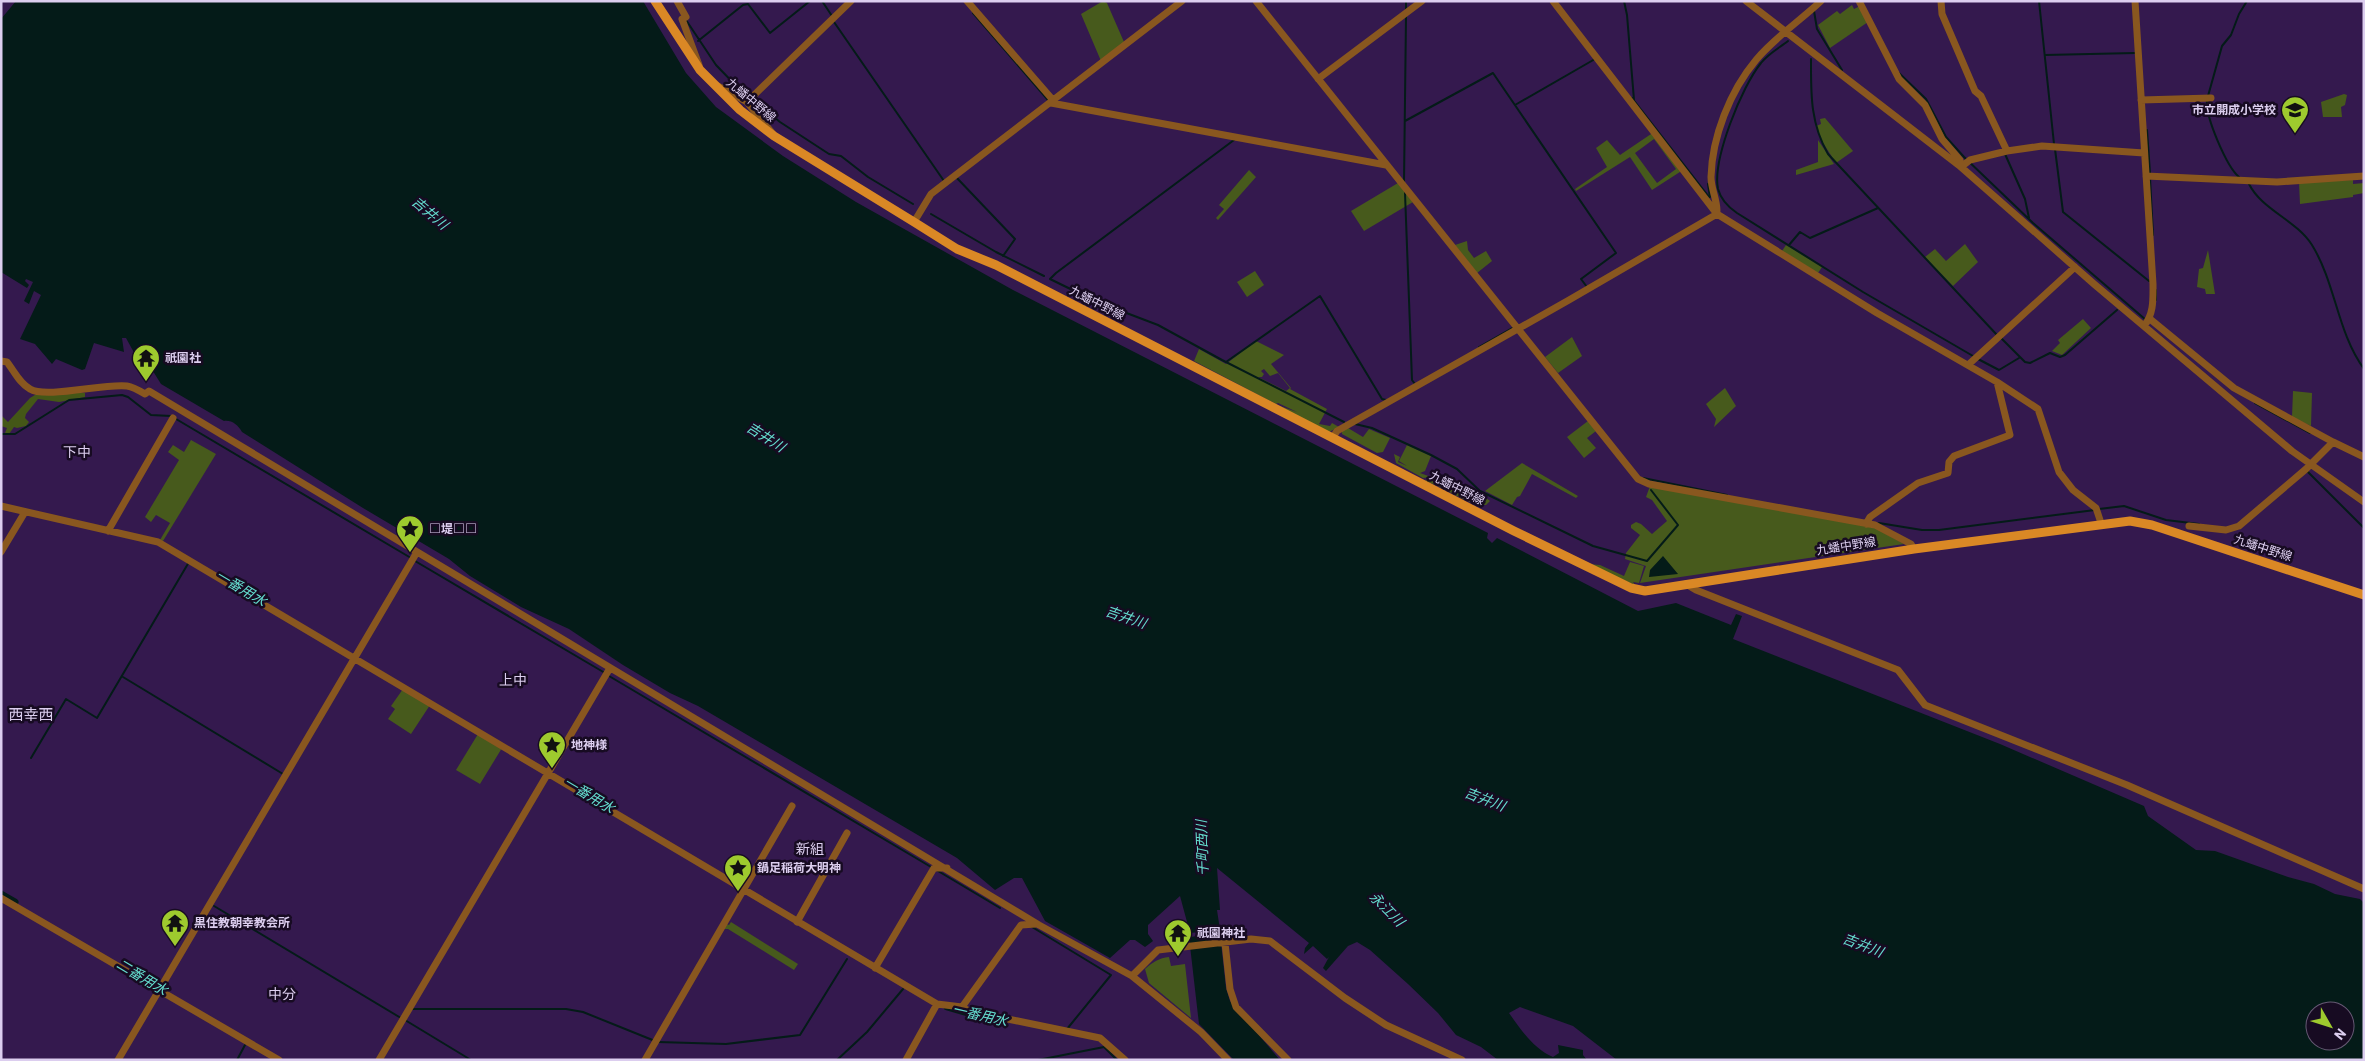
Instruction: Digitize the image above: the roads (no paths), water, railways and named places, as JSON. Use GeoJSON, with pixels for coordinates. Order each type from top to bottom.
{"type":"FeatureCollection","features":[{"type":"Feature","properties":{"kind":"main road","name":"九蟠中野線"},"geometry":{"type":"LineString","coordinates":[[656,1],[700,70],[740,110],[774,136],[958,249],[996,265],[1514,531],[1631,588],[1645,591],[1914,549],[2130,520],[2152,525],[2364,595]]}},
{"type":"Feature","properties":{"kind":"street"},"geometry":{"type":"LineString","coordinates":[[677,1],[686,17],[682,19],[699,61],[700,70]]}},
{"type":"Feature","properties":{"kind":"street"},"geometry":{"type":"LineString","coordinates":[[747,102],[851,1]]}},
{"type":"Feature","properties":{"kind":"street"},"geometry":{"type":"LineString","coordinates":[[968,1],[1052,101],[1385,163]]}},
{"type":"Feature","properties":{"kind":"street"},"geometry":{"type":"LineString","coordinates":[[914,222],[931,194],[1182,1]]}},
{"type":"Feature","properties":{"kind":"street"},"geometry":{"type":"LineString","coordinates":[[1256,1],[1320,78],[1385,163],[1519,327],[1641,482],[1867,522],[1898,536],[1911,544],[1914,549]]}},
{"type":"Feature","properties":{"kind":"street"},"geometry":{"type":"LineString","coordinates":[[1320,78],[1422,1]]}},
{"type":"Feature","properties":{"kind":"street"},"geometry":{"type":"LineString","coordinates":[[1553,1],[1717,213],[1818,278],[1969,364],[2038,409],[2064,480],[2097,510],[2101,523]]}},
{"type":"Feature","properties":{"kind":"street"},"geometry":{"type":"LineString","coordinates":[[1746,1],[1786,33],[1966,163],[2075,267],[2234,388],[2332,444],[2364,457]]}},
{"type":"Feature","properties":{"kind":"street"},"geometry":{"type":"LineString","coordinates":[[1717,213],[1717,204],[1712,191],[1712,169],[1734,92],[1754,62],[1822,1]]}},
{"type":"Feature","properties":{"kind":"street"},"geometry":{"type":"LineString","coordinates":[[1859,1],[1899,79],[1925,105],[1942,139],[1960,160],[1966,163],[2007,151],[2051,146],[2144,153]]}},
{"type":"Feature","properties":{"kind":"street"},"geometry":{"type":"LineString","coordinates":[[1941,1],[1945,20],[1977,93],[2007,151]]}},
{"type":"Feature","properties":{"kind":"street"},"geometry":{"type":"LineString","coordinates":[[2135,1],[2144,100],[2144,153],[2149,176],[2153,284],[2149,322]]}},
{"type":"Feature","properties":{"kind":"street"},"geometry":{"type":"LineString","coordinates":[[711,83],[747,102],[768,126],[774,136]]}},
{"type":"Feature","properties":{"kind":"street"},"geometry":{"type":"LineString","coordinates":[[2144,100],[2208,98]]}},
{"type":"Feature","properties":{"kind":"street"},"geometry":{"type":"LineString","coordinates":[[2149,176],[2277,182],[2364,176]]}},
{"type":"Feature","properties":{"kind":"street"},"geometry":{"type":"LineString","coordinates":[[1333,437],[1337,431],[1570,300],[1717,213]]}},
{"type":"Feature","properties":{"kind":"street"},"geometry":{"type":"LineString","coordinates":[[1969,364],[2075,267]]}},
{"type":"Feature","properties":{"kind":"street"},"geometry":{"type":"LineString","coordinates":[[2149,322],[2310,465],[2364,502]]}},
{"type":"Feature","properties":{"kind":"street"},"geometry":{"type":"LineString","coordinates":[[1,362],[8,362],[25,386],[32,391],[67,391],[116,385],[129,386],[145,394],[149,391],[414,557],[607,672],[948,868],[1039,925],[1132,976],[1201,1032],[1228,1060]]}},
{"type":"Feature","properties":{"kind":"street"},"geometry":{"type":"LineString","coordinates":[[1867,522],[1918,483],[1948,473],[1951,458],[2010,435],[1997,382]]}},
{"type":"Feature","properties":{"kind":"street"},"geometry":{"type":"LineString","coordinates":[[109,529],[173,418]]}},
{"type":"Feature","properties":{"kind":"street"},"geometry":{"type":"LineString","coordinates":[[2189,526],[2226,530],[2238,526],[2332,444]]}},
{"type":"Feature","properties":{"kind":"street"},"geometry":{"type":"LineString","coordinates":[[1,506],[109,529],[158,542],[939,1004],[962,1007],[969,1011],[1100,1038],[1125,1060]]}},
{"type":"Feature","properties":{"kind":"street"},"geometry":{"type":"LineString","coordinates":[[1,552],[25,512]]}},
{"type":"Feature","properties":{"kind":"street"},"geometry":{"type":"LineString","coordinates":[[118,1060],[414,557]]}},
{"type":"Feature","properties":{"kind":"street"},"geometry":{"type":"LineString","coordinates":[[1685,584],[1898,670],[1925,705],[2127,786],[2364,888]]}},
{"type":"Feature","properties":{"kind":"street"},"geometry":{"type":"LineString","coordinates":[[379,1060],[607,672]]}},
{"type":"Feature","properties":{"kind":"street"},"geometry":{"type":"LineString","coordinates":[[645,1060],[792,806]]}},
{"type":"Feature","properties":{"kind":"street"},"geometry":{"type":"LineString","coordinates":[[798,921],[847,833]]}},
{"type":"Feature","properties":{"kind":"street"},"geometry":{"type":"LineString","coordinates":[[876,967],[934,869],[948,868]]}},
{"type":"Feature","properties":{"kind":"street"},"geometry":{"type":"LineString","coordinates":[[1,898],[279,1060]]}},
{"type":"Feature","properties":{"kind":"street"},"geometry":{"type":"LineString","coordinates":[[962,1007],[1021,925],[1039,925]]}},
{"type":"Feature","properties":{"kind":"street"},"geometry":{"type":"LineString","coordinates":[[1132,976],[1158,950],[1251,939],[1270,941],[1345,998],[1386,1025],[1462,1060]]}},
{"type":"Feature","properties":{"kind":"street"},"geometry":{"type":"LineString","coordinates":[[1225,943],[1230,989],[1236,1007],[1288,1060]]}},
{"type":"Feature","properties":{"kind":"street"},"geometry":{"type":"LineString","coordinates":[[906,1060],[939,1004]]}},
{"type":"Feature","properties":{"kind":"water"},"geometry":{"type":"Polygon","coordinates":[[[16,1],[643,1],[686,73],[716,107],[783,156],[856,202],[1013,290],[1488,533],[1487,538],[1492,543],[1497,538],[1638,611],[1676,603],[1731,625],[1736,614],[1742,616],[1733,639],[2000,744],[2144,806],[2148,816],[2196,850],[2215,851],[2288,877],[2314,884],[2335,894],[2360,899],[2364,903],[2364,1060],[1617,1060],[1573,1026],[1520,1007],[1509,1013],[1528,1038],[1546,1054],[1553,1057],[1559,1053],[1558,1045],[1583,1050],[1583,1055],[1587,1060],[1498,1060],[1481,1047],[1456,1035],[1438,1013],[1408,984],[1370,950],[1357,942],[1348,946],[1326,971],[1323,968],[1329,957],[1327,959],[1313,946],[1304,954],[1305,948],[1309,943],[1217,868],[1220,910],[1217,910],[1220,930],[1190,933],[1180,896],[1148,925],[1148,934],[1153,941],[1145,947],[1135,940],[1130,940],[1110,958],[1045,921],[1022,878],[1014,878],[995,890],[957,858],[698,706],[670,693],[623,665],[569,629],[521,607],[470,576],[449,559],[363,508],[242,432],[239,427],[230,421],[224,421],[161,384],[146,360],[137,358],[126,338],[122,338],[124,352],[94,343],[85,369],[82,370],[56,359],[52,364],[35,344],[20,339],[41,295],[34,291],[29,304],[24,301],[33,282],[26,279],[25,281],[29,285],[27,288],[1,272],[1,19],[16,1]]]}},
{"type":"Feature","properties":{"kind":"water"},"geometry":{"type":"Polygon","coordinates":[[[1663,556],[1678,574],[1649,577],[1650,570],[1663,556]]]}},
{"type":"Feature","properties":{"kind":"water"},"geometry":{"type":"Polygon","coordinates":[[[1220,934],[1226,988],[1230,1001],[1280,1060],[1234,1060],[1199,1024],[1189,937],[1220,934]]]}},
{"type":"Feature","properties":{"kind":"waterway"},"geometry":{"type":"LineString","coordinates":[[698,41],[743,5],[748,4],[770,33],[810,1]]}},
{"type":"Feature","properties":{"kind":"waterway"},"geometry":{"type":"LineString","coordinates":[[822,1],[832,16]]}},
{"type":"Feature","properties":{"kind":"waterway"},"geometry":{"type":"LineString","coordinates":[[1406,1],[1406,9]]}},
{"type":"Feature","properties":{"kind":"waterway"},"geometry":{"type":"LineString","coordinates":[[1624,1],[1627,15],[1634,100]]}},
{"type":"Feature","properties":{"kind":"waterway"},"geometry":{"type":"LineString","coordinates":[[2039,1],[2054,144]]}},
{"type":"Feature","properties":{"kind":"waterway"},"geometry":{"type":"LineString","coordinates":[[2208,96],[2222,46],[2231,35],[2239,14],[2247,1]]}},
{"type":"Feature","properties":{"kind":"waterway"},"geometry":{"type":"LineString","coordinates":[[1814,11],[1817,29],[1842,70]]}},
{"type":"Feature","properties":{"kind":"waterway"},"geometry":{"type":"LineString","coordinates":[[973,13],[1048,100]]}},
{"type":"Feature","properties":{"kind":"waterway"},"geometry":{"type":"LineString","coordinates":[[1404,182],[1406,17]]}},
{"type":"Feature","properties":{"kind":"waterway"},"geometry":{"type":"LineString","coordinates":[[686,20],[716,65],[746,96]]}},
{"type":"Feature","properties":{"kind":"waterway"},"geometry":{"type":"LineString","coordinates":[[834,22],[944,181]]}},
{"type":"Feature","properties":{"kind":"waterway"},"geometry":{"type":"LineString","coordinates":[[1788,41],[1761,63],[1737,105],[1724,142],[1717,176],[1721,197],[1737,213],[1863,292],[1973,356]]}},
{"type":"Feature","properties":{"kind":"waterway"},"geometry":{"type":"LineString","coordinates":[[2045,55],[2135,53]]}},
{"type":"Feature","properties":{"kind":"waterway"},"geometry":{"type":"LineString","coordinates":[[1515,105],[1595,59]]}},
{"type":"Feature","properties":{"kind":"waterway"},"geometry":{"type":"LineString","coordinates":[[1811,59],[1813,108],[1818,131],[1828,154],[1997,335]]}},
{"type":"Feature","properties":{"kind":"waterway"},"geometry":{"type":"LineString","coordinates":[[1405,121],[1493,73],[1616,253],[1581,279],[1587,287]]}},
{"type":"Feature","properties":{"kind":"waterway"},"geometry":{"type":"LineString","coordinates":[[1899,73],[1926,99],[1946,137],[1964,157],[2033,223],[2146,320]]}},
{"type":"Feature","properties":{"kind":"waterway"},"geometry":{"type":"LineString","coordinates":[[1632,98],[1709,197]]}},
{"type":"Feature","properties":{"kind":"waterway"},"geometry":{"type":"LineString","coordinates":[[753,100],[780,122],[829,154],[841,156],[868,177],[913,204]]}},
{"type":"Feature","properties":{"kind":"waterway"},"geometry":{"type":"LineString","coordinates":[[2207,100],[2209,118],[2213,129],[2223,153],[2239,177]]}},
{"type":"Feature","properties":{"kind":"waterway"},"geometry":{"type":"LineString","coordinates":[[2147,130],[2150,173]]}},
{"type":"Feature","properties":{"kind":"waterway"},"geometry":{"type":"LineString","coordinates":[[1234,140],[1050,279],[1095,301],[1158,325],[1344,422]]}},
{"type":"Feature","properties":{"kind":"waterway"},"geometry":{"type":"LineString","coordinates":[[2055,149],[2063,212],[2149,281]]}},
{"type":"Feature","properties":{"kind":"waterway"},"geometry":{"type":"LineString","coordinates":[[2005,154],[2025,199],[2029,218]]}},
{"type":"Feature","properties":{"kind":"waterway"},"geometry":{"type":"LineString","coordinates":[[956,177],[1015,239],[1003,256]]}},
{"type":"Feature","properties":{"kind":"waterway"},"geometry":{"type":"LineString","coordinates":[[2150,178],[2153,235]]}},
{"type":"Feature","properties":{"kind":"waterway"},"geometry":{"type":"LineString","coordinates":[[1708,184],[1710,197]]}},
{"type":"Feature","properties":{"kind":"waterway"},"geometry":{"type":"LineString","coordinates":[[2249,184],[2262,201],[2305,236],[2312,245],[2320,260],[2348,340],[2364,369]]}},
{"type":"Feature","properties":{"kind":"waterway"},"geometry":{"type":"LineString","coordinates":[[1405,193],[1412,380],[1415,384]]}},
{"type":"Feature","properties":{"kind":"waterway"},"geometry":{"type":"LineString","coordinates":[[1789,245],[1800,232],[1810,238],[1878,208]]}},
{"type":"Feature","properties":{"kind":"waterway"},"geometry":{"type":"LineString","coordinates":[[931,214],[996,252],[1044,276]]}},
{"type":"Feature","properties":{"kind":"waterway"},"geometry":{"type":"LineString","coordinates":[[2156,290],[2156,300]]}},
{"type":"Feature","properties":{"kind":"waterway"},"geometry":{"type":"LineString","coordinates":[[1226,362],[1320,296],[1382,399],[1386,400]]}},
{"type":"Feature","properties":{"kind":"waterway"},"geometry":{"type":"LineString","coordinates":[[2000,337],[2025,362],[2030,363],[2050,353],[2060,357],[2065,355],[2117,310]]}},
{"type":"Feature","properties":{"kind":"waterway"},"geometry":{"type":"LineString","coordinates":[[1479,347],[1514,327]]}},
{"type":"Feature","properties":{"kind":"waterway"},"geometry":{"type":"LineString","coordinates":[[1978,359],[1999,370],[2019,358]]}},
{"type":"Feature","properties":{"kind":"waterway"},"geometry":{"type":"LineString","coordinates":[[1,434],[15,434],[69,400],[122,395],[128,397],[151,415],[171,416],[411,558]]}},
{"type":"Feature","properties":{"kind":"waterway"},"geometry":{"type":"LineString","coordinates":[[2255,403],[2310,433]]}},
{"type":"Feature","properties":{"kind":"waterway"},"geometry":{"type":"LineString","coordinates":[[1355,424],[1372,428],[1431,455],[1457,469],[1480,491],[1593,546],[1647,561],[1678,525],[1651,490]]}},
{"type":"Feature","properties":{"kind":"waterway"},"geometry":{"type":"LineString","coordinates":[[2307,471],[2364,528]]}},
{"type":"Feature","properties":{"kind":"waterway"},"geometry":{"type":"LineString","coordinates":[[1643,478],[1727,495]]}},
{"type":"Feature","properties":{"kind":"waterway"},"geometry":{"type":"LineString","coordinates":[[2099,509],[2124,506],[2166,520],[2199,524]]}},
{"type":"Feature","properties":{"kind":"waterway"},"geometry":{"type":"LineString","coordinates":[[1879,523],[1922,530],[1939,530],[2095,510]]}},
{"type":"Feature","properties":{"kind":"waterway"},"geometry":{"type":"LineString","coordinates":[[415,561],[605,673]]}},
{"type":"Feature","properties":{"kind":"waterway"},"geometry":{"type":"LineString","coordinates":[[31,758],[66,699],[97,718],[189,562]]}},
{"type":"Feature","properties":{"kind":"waterway"},"geometry":{"type":"LineString","coordinates":[[609,676],[931,867]]}},
{"type":"Feature","properties":{"kind":"waterway"},"geometry":{"type":"LineString","coordinates":[[123,677],[283,774]]}},
{"type":"Feature","properties":{"kind":"waterway"},"geometry":{"type":"LineString","coordinates":[[938,871],[1000,908]]}},
{"type":"Feature","properties":{"kind":"waterway","name":"二番用水"},"geometry":{"type":"LineString","coordinates":[[1,894],[15,902]]}},
{"type":"Feature","properties":{"kind":"waterway"},"geometry":{"type":"LineString","coordinates":[[214,906],[401,1018]]}},
{"type":"Feature","properties":{"kind":"waterway"},"geometry":{"type":"LineString","coordinates":[[1032,927],[1111,975],[1067,1029]]}},
{"type":"Feature","properties":{"kind":"waterway"},"geometry":{"type":"LineString","coordinates":[[658,1042],[726,1044],[800,1035],[847,959]]}},
{"type":"Feature","properties":{"kind":"waterway"},"geometry":{"type":"LineString","coordinates":[[837,1060],[867,1032],[903,989]]}},
{"type":"Feature","properties":{"kind":"waterway","name":"一番用水"},"geometry":{"type":"LineString","coordinates":[[947,1007],[975,1015]]}},
{"type":"Feature","properties":{"kind":"waterway"},"geometry":{"type":"LineString","coordinates":[[413,1009],[566,1009],[583,1012],[655,1041]]}},
{"type":"Feature","properties":{"kind":"waterway"},"geometry":{"type":"LineString","coordinates":[[405,1020],[471,1060]]}},
{"type":"Feature","properties":{"kind":"waterway"},"geometry":{"type":"LineString","coordinates":[[237,1060],[245,1045]]}},
{"type":"Feature","properties":{"kind":"waterway"},"geometry":{"type":"LineString","coordinates":[[1038,1060],[1104,1047],[1117,1060]]}},
{"type":"Feature","properties":{"kind":"place","name":"市立開成小学校"},"geometry":{"type":"Point","coordinates":[2295,134]}},
{"type":"Feature","properties":{"kind":"place","name":"祇園社"},"geometry":{"type":"Point","coordinates":[146,382]}},
{"type":"Feature","properties":{"kind":"place","name":"□堤□□"},"geometry":{"type":"Point","coordinates":[410,553]}},
{"type":"Feature","properties":{"kind":"place","name":"地神様"},"geometry":{"type":"Point","coordinates":[552,769]}},
{"type":"Feature","properties":{"kind":"place","name":"鍋足稲荷大明神"},"geometry":{"type":"Point","coordinates":[738,892]}},
{"type":"Feature","properties":{"kind":"place","name":"黒住教朝幸教会所"},"geometry":{"type":"Point","coordinates":[175,947]}},
{"type":"Feature","properties":{"kind":"place","name":"祇園神社"},"geometry":{"type":"Point","coordinates":[1178,957]}},
{"type":"Feature","properties":{"kind":"district","name":"下中"},"geometry":{"type":"Point","coordinates":[77,452]}},
{"type":"Feature","properties":{"kind":"district","name":"上中"},"geometry":{"type":"Point","coordinates":[513,680]}},
{"type":"Feature","properties":{"kind":"district","name":"西幸西"},"geometry":{"type":"Point","coordinates":[31,715]}},
{"type":"Feature","properties":{"kind":"district","name":"新組"},"geometry":{"type":"Point","coordinates":[810,849]}},
{"type":"Feature","properties":{"kind":"district","name":"中分"},"geometry":{"type":"Point","coordinates":[282,994]}},
{"type":"Feature","properties":{"kind":"water label","name":"吉井川"},"geometry":{"type":"Point","coordinates":[430,213]}},
{"type":"Feature","properties":{"kind":"water label","name":"吉井川"},"geometry":{"type":"Point","coordinates":[766,437]}},
{"type":"Feature","properties":{"kind":"water label","name":"吉井川"},"geometry":{"type":"Point","coordinates":[1126,617]}},
{"type":"Feature","properties":{"kind":"water label","name":"吉井川"},"geometry":{"type":"Point","coordinates":[1485,799]}},
{"type":"Feature","properties":{"kind":"water label","name":"千町西川"},"geometry":{"type":"Point","coordinates":[1202,848]}},
{"type":"Feature","properties":{"kind":"water label","name":"永江川"},"geometry":{"type":"Point","coordinates":[1387,909]}},
{"type":"Feature","properties":{"kind":"water label","name":"吉井川"},"geometry":{"type":"Point","coordinates":[1863,945]}}]}
